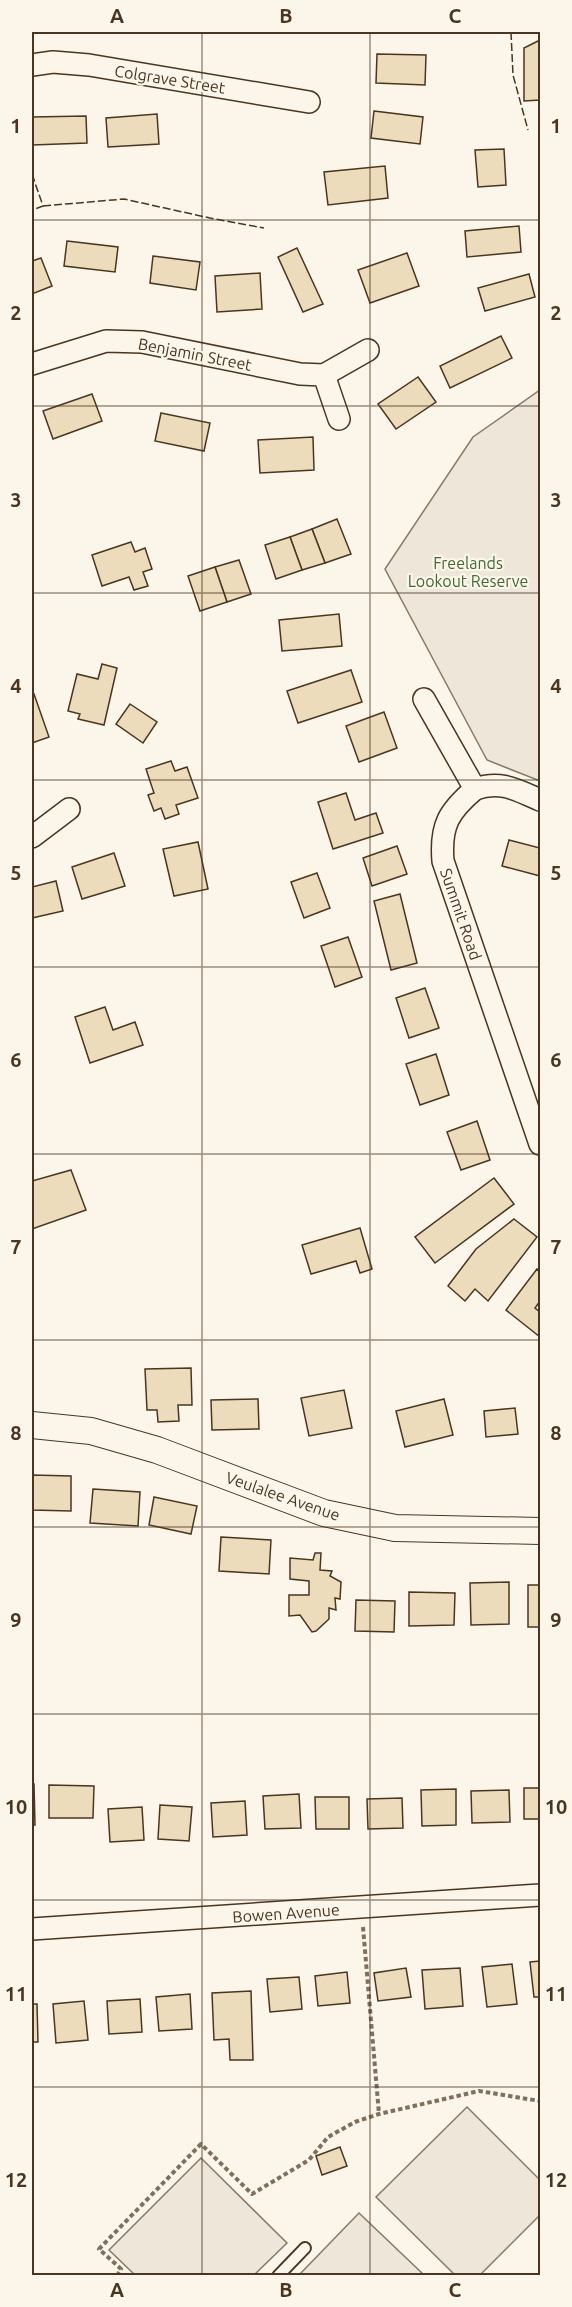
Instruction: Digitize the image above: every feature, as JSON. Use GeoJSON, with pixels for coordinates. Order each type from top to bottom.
{"type":"FeatureCollection","features":[{"type":"Feature","properties":{"kind":"street","name":"Colgrave Street"},"geometry":{"type":"LineString","coordinates":[[32,65],[52,62],[89,65],[309,102]]}},
{"type":"Feature","properties":{"kind":"street","name":"Benjamin Street"},"geometry":{"type":"LineString","coordinates":[[32,364],[106,341],[142,342],[300,374],[324,375]]}},
{"type":"Feature","properties":{"kind":"street"},"geometry":{"type":"LineString","coordinates":[[339,419],[324,375],[368,350]]}},
{"type":"Feature","properties":{"kind":"street"},"geometry":{"type":"LineString","coordinates":[[424,699],[475,789],[489,784],[510,787],[540,800]]}},
{"type":"Feature","properties":{"kind":"street","name":"Summit Road"},"geometry":{"type":"LineString","coordinates":[[475,789],[457,804],[447,820],[441,840],[443,861],[540,1144]]}},
{"type":"Feature","properties":{"kind":"street"},"geometry":{"type":"LineString","coordinates":[[32,837],[69,809]]}},
{"type":"Feature","properties":{"kind":"street","name":"Veulalee Avenue"},"geometry":{"type":"LineString","coordinates":[[32,1425],[91,1431],[157,1450],[324,1513],[395,1528],[540,1531]]}},
{"type":"Feature","properties":{"kind":"street","name":"Bowen Avenue"},"geometry":{"type":"LineString","coordinates":[[32,1929],[540,1895]]}},
{"type":"Feature","properties":{"kind":"lane"},"geometry":{"type":"LineString","coordinates":[[278,2276],[305,2248]]}},
{"type":"Feature","properties":{"kind":"path"},"geometry":{"type":"LineString","coordinates":[[361,1908],[379,2114]]}},
{"type":"Feature","properties":{"kind":"path"},"geometry":{"type":"LineString","coordinates":[[117,2276],[121,2269],[99,2248],[201,2144],[252,2194],[309,2160],[328,2137],[346,2126],[379,2114],[479,2091],[540,2101]]}},
{"type":"Feature","properties":{"kind":"green space","name":"Freelands Lookout Reserve"},"geometry":{"type":"Polygon","coordinates":[[[540,390],[540,781],[487,760],[385,569],[473,437],[540,390]]]}},
{"type":"Feature","properties":{"kind":"green space"},"geometry":{"type":"Polygon","coordinates":[[[467,2107],[540,2180],[540,2215],[480,2275],[455,2275],[376,2197],[467,2107]]]}},
{"type":"Feature","properties":{"kind":"green space"},"geometry":{"type":"Polygon","coordinates":[[[201,2158],[287,2243],[254,2275],[135,2275],[109,2250],[201,2158]]]}},
{"type":"Feature","properties":{"kind":"green space"},"geometry":{"type":"Polygon","coordinates":[[[359,2213],[424,2275],[299,2275],[359,2213]]]}},
{"type":"Feature","properties":{"kind":"building"},"geometry":{"type":"Polygon","coordinates":[[[540,40],[540,100],[524,101],[524,48],[540,40]]]}},
{"type":"Feature","properties":{"kind":"building"},"geometry":{"type":"Polygon","coordinates":[[[377,54],[426,55],[425,85],[376,83],[377,54]]]}},
{"type":"Feature","properties":{"kind":"building"},"geometry":{"type":"Polygon","coordinates":[[[374,111],[423,117],[420,144],[371,138],[374,111]]]}},
{"type":"Feature","properties":{"kind":"building"},"geometry":{"type":"Polygon","coordinates":[[[157,114],[159,144],[108,147],[106,118],[157,114]]]}},
{"type":"Feature","properties":{"kind":"building"},"geometry":{"type":"Polygon","coordinates":[[[86,116],[87,143],[32,145],[32,117],[86,116]]]}},
{"type":"Feature","properties":{"kind":"building"},"geometry":{"type":"Polygon","coordinates":[[[504,149],[506,185],[478,187],[475,150],[504,149]]]}},
{"type":"Feature","properties":{"kind":"building"},"geometry":{"type":"Polygon","coordinates":[[[385,166],[388,198],[328,205],[324,172],[385,166]]]}},
{"type":"Feature","properties":{"kind":"building"},"geometry":{"type":"Polygon","coordinates":[[[519,226],[521,252],[467,257],[465,231],[519,226]]]}},
{"type":"Feature","properties":{"kind":"building"},"geometry":{"type":"Polygon","coordinates":[[[67,241],[118,247],[115,272],[64,266],[67,241]]]}},
{"type":"Feature","properties":{"kind":"building"},"geometry":{"type":"Polygon","coordinates":[[[297,248],[323,304],[303,312],[278,257],[297,248]]]}},
{"type":"Feature","properties":{"kind":"building"},"geometry":{"type":"Polygon","coordinates":[[[407,253],[419,286],[370,303],[358,270],[407,253]]]}},
{"type":"Feature","properties":{"kind":"building"},"geometry":{"type":"Polygon","coordinates":[[[153,256],[200,262],[196,290],[150,283],[153,256]]]}},
{"type":"Feature","properties":{"kind":"building"},"geometry":{"type":"Polygon","coordinates":[[[41,258],[52,286],[32,294],[32,261],[41,258]]]}},
{"type":"Feature","properties":{"kind":"building"},"geometry":{"type":"Polygon","coordinates":[[[260,273],[262,309],[217,312],[215,276],[260,273]]]}},
{"type":"Feature","properties":{"kind":"building"},"geometry":{"type":"Polygon","coordinates":[[[529,274],[535,297],[485,311],[478,288],[529,274]]]}},
{"type":"Feature","properties":{"kind":"building"},"geometry":{"type":"Polygon","coordinates":[[[501,336],[512,358],[450,388],[440,366],[501,336]]]}},
{"type":"Feature","properties":{"kind":"building"},"geometry":{"type":"Polygon","coordinates":[[[418,377],[436,402],[396,429],[378,404],[418,377]]]}},
{"type":"Feature","properties":{"kind":"building"},"geometry":{"type":"Polygon","coordinates":[[[92,394],[102,421],[53,439],[43,411],[92,394]]]}},
{"type":"Feature","properties":{"kind":"building"},"geometry":{"type":"Polygon","coordinates":[[[161,413],[210,423],[204,451],[155,441],[161,413]]]}},
{"type":"Feature","properties":{"kind":"building"},"geometry":{"type":"Polygon","coordinates":[[[313,437],[314,470],[260,473],[258,440],[313,437]]]}},
{"type":"Feature","properties":{"kind":"building"},"geometry":{"type":"Polygon","coordinates":[[[337,519],[351,554],[325,563],[312,529],[337,519]]]}},
{"type":"Feature","properties":{"kind":"building"},"geometry":{"type":"Polygon","coordinates":[[[312,529],[325,563],[302,570],[290,537],[312,529]]]}},
{"type":"Feature","properties":{"kind":"building"},"geometry":{"type":"Polygon","coordinates":[[[290,537],[302,570],[276,579],[265,545],[290,537]]]}},
{"type":"Feature","properties":{"kind":"building"},"geometry":{"type":"Polygon","coordinates":[[[131,542],[135,552],[145,548],[152,569],[143,572],[148,586],[134,590],[129,577],[102,586],[92,555],[131,542]]]}},
{"type":"Feature","properties":{"kind":"building"},"geometry":{"type":"Polygon","coordinates":[[[239,560],[251,594],[227,602],[215,567],[239,560]]]}},
{"type":"Feature","properties":{"kind":"building"},"geometry":{"type":"Polygon","coordinates":[[[215,567],[227,602],[200,611],[188,576],[215,567]]]}},
{"type":"Feature","properties":{"kind":"building"},"geometry":{"type":"Polygon","coordinates":[[[339,614],[342,646],[282,651],[279,620],[339,614]]]}},
{"type":"Feature","properties":{"kind":"building"},"geometry":{"type":"Polygon","coordinates":[[[102,664],[117,668],[104,725],[78,719],[80,714],[68,711],[77,674],[98,679],[102,664]]]}},
{"type":"Feature","properties":{"kind":"building"},"geometry":{"type":"Polygon","coordinates":[[[351,670],[362,702],[298,723],[287,691],[351,670]]]}},
{"type":"Feature","properties":{"kind":"building"},"geometry":{"type":"Polygon","coordinates":[[[34,694],[49,737],[32,743],[32,695],[34,694]]]}},
{"type":"Feature","properties":{"kind":"building"},"geometry":{"type":"Polygon","coordinates":[[[130,704],[157,722],[143,743],[116,724],[130,704]]]}},
{"type":"Feature","properties":{"kind":"building"},"geometry":{"type":"Polygon","coordinates":[[[384,712],[397,748],[359,762],[346,726],[384,712]]]}},
{"type":"Feature","properties":{"kind":"building"},"geometry":{"type":"Polygon","coordinates":[[[171,761],[175,771],[187,767],[198,798],[176,805],[179,814],[165,819],[161,808],[154,811],[148,795],[154,793],[146,769],[171,761]]]}},
{"type":"Feature","properties":{"kind":"building"},"geometry":{"type":"Polygon","coordinates":[[[346,793],[355,820],[376,813],[383,833],[333,849],[318,802],[346,793]]]}},
{"type":"Feature","properties":{"kind":"building"},"geometry":{"type":"Polygon","coordinates":[[[509,840],[540,848],[540,876],[502,866],[509,840]]]}},
{"type":"Feature","properties":{"kind":"building"},"geometry":{"type":"Polygon","coordinates":[[[198,842],[208,889],[174,896],[163,849],[198,842]]]}},
{"type":"Feature","properties":{"kind":"building"},"geometry":{"type":"Polygon","coordinates":[[[397,846],[407,874],[372,886],[363,858],[397,846]]]}},
{"type":"Feature","properties":{"kind":"building"},"geometry":{"type":"Polygon","coordinates":[[[114,853],[125,886],[82,899],[72,867],[114,853]]]}},
{"type":"Feature","properties":{"kind":"building"},"geometry":{"type":"Polygon","coordinates":[[[317,873],[330,908],[304,918],[291,882],[317,873]]]}},
{"type":"Feature","properties":{"kind":"building"},"geometry":{"type":"Polygon","coordinates":[[[56,881],[63,911],[32,918],[32,887],[56,881]]]}},
{"type":"Feature","properties":{"kind":"building"},"geometry":{"type":"Polygon","coordinates":[[[400,894],[417,963],[391,970],[374,901],[400,894]]]}},
{"type":"Feature","properties":{"kind":"building"},"geometry":{"type":"Polygon","coordinates":[[[348,937],[362,977],[335,987],[321,946],[348,937]]]}},
{"type":"Feature","properties":{"kind":"building"},"geometry":{"type":"Polygon","coordinates":[[[425,988],[439,1028],[409,1038],[396,998],[425,988]]]}},
{"type":"Feature","properties":{"kind":"building"},"geometry":{"type":"Polygon","coordinates":[[[105,1007],[113,1030],[135,1022],[143,1045],[90,1063],[75,1017],[105,1007]]]}},
{"type":"Feature","properties":{"kind":"building"},"geometry":{"type":"Polygon","coordinates":[[[436,1054],[449,1095],[420,1105],[406,1064],[436,1054]]]}},
{"type":"Feature","properties":{"kind":"building"},"geometry":{"type":"Polygon","coordinates":[[[477,1121],[490,1160],[461,1170],[447,1132],[477,1121]]]}},
{"type":"Feature","properties":{"kind":"building"},"geometry":{"type":"Polygon","coordinates":[[[71,1170],[86,1210],[32,1229],[32,1181],[71,1170]]]}},
{"type":"Feature","properties":{"kind":"building"},"geometry":{"type":"Polygon","coordinates":[[[494,1178],[514,1204],[435,1263],[415,1237],[494,1178]]]}},
{"type":"Feature","properties":{"kind":"building"},"geometry":{"type":"Polygon","coordinates":[[[514,1219],[537,1237],[488,1301],[475,1289],[465,1301],[448,1286],[476,1249],[514,1219]]]}},
{"type":"Feature","properties":{"kind":"building"},"geometry":{"type":"Polygon","coordinates":[[[360,1228],[372,1269],[360,1273],[356,1261],[311,1274],[302,1245],[360,1228]]]}},
{"type":"Feature","properties":{"kind":"building"},"geometry":{"type":"Polygon","coordinates":[[[537,1269],[540,1272],[540,1301],[535,1308],[540,1312],[540,1337],[506,1310],[537,1269]]]}},
{"type":"Feature","properties":{"kind":"building"},"geometry":{"type":"Polygon","coordinates":[[[191,1368],[192,1405],[178,1405],[179,1421],[158,1422],[157,1410],[147,1410],[145,1369],[191,1368]]]}},
{"type":"Feature","properties":{"kind":"building"},"geometry":{"type":"Polygon","coordinates":[[[344,1390],[352,1428],[309,1436],[301,1398],[344,1390]]]}},
{"type":"Feature","properties":{"kind":"building"},"geometry":{"type":"Polygon","coordinates":[[[258,1399],[259,1429],[212,1430],[211,1400],[258,1399]]]}},
{"type":"Feature","properties":{"kind":"building"},"geometry":{"type":"Polygon","coordinates":[[[444,1399],[453,1435],[405,1447],[396,1411],[444,1399]]]}},
{"type":"Feature","properties":{"kind":"building"},"geometry":{"type":"Polygon","coordinates":[[[515,1408],[518,1434],[486,1437],[484,1411],[515,1408]]]}},
{"type":"Feature","properties":{"kind":"building"},"geometry":{"type":"Polygon","coordinates":[[[32,1475],[71,1476],[71,1511],[32,1510],[32,1475]]]}},
{"type":"Feature","properties":{"kind":"building"},"geometry":{"type":"Polygon","coordinates":[[[93,1489],[140,1492],[138,1526],[90,1523],[93,1489]]]}},
{"type":"Feature","properties":{"kind":"building"},"geometry":{"type":"Polygon","coordinates":[[[154,1497],[197,1506],[191,1534],[149,1525],[154,1497]]]}},
{"type":"Feature","properties":{"kind":"building"},"geometry":{"type":"Polygon","coordinates":[[[221,1537],[271,1540],[269,1574],[219,1571],[221,1537]]]}},
{"type":"Feature","properties":{"kind":"building"},"geometry":{"type":"Polygon","coordinates":[[[315,1553],[321,1553],[320,1570],[332,1571],[330,1576],[341,1582],[340,1599],[335,1598],[336,1610],[329,1608],[329,1619],[312,1632],[300,1615],[289,1616],[289,1595],[309,1595],[309,1581],[290,1579],[290,1558],[313,1560],[315,1553]]]}},
{"type":"Feature","properties":{"kind":"building"},"geometry":{"type":"Polygon","coordinates":[[[509,1582],[509,1624],[471,1625],[470,1583],[509,1582]]]}},
{"type":"Feature","properties":{"kind":"building"},"geometry":{"type":"Polygon","coordinates":[[[528,1585],[540,1585],[540,1627],[528,1627],[528,1585]]]}},
{"type":"Feature","properties":{"kind":"building"},"geometry":{"type":"Polygon","coordinates":[[[409,1592],[455,1593],[454,1625],[409,1626],[409,1592]]]}},
{"type":"Feature","properties":{"kind":"building"},"geometry":{"type":"Polygon","coordinates":[[[356,1600],[395,1601],[394,1632],[355,1631],[356,1600]]]}},
{"type":"Feature","properties":{"kind":"building"},"geometry":{"type":"Polygon","coordinates":[[[32,1784],[34,1784],[35,1825],[32,1825],[32,1784]]]}},
{"type":"Feature","properties":{"kind":"building"},"geometry":{"type":"Polygon","coordinates":[[[49,1785],[94,1786],[93,1818],[49,1818],[49,1785]]]}},
{"type":"Feature","properties":{"kind":"building"},"geometry":{"type":"Polygon","coordinates":[[[524,1788],[540,1788],[540,1819],[524,1819],[524,1788]]]}},
{"type":"Feature","properties":{"kind":"building"},"geometry":{"type":"Polygon","coordinates":[[[456,1789],[456,1825],[422,1826],[421,1790],[456,1789]]]}},
{"type":"Feature","properties":{"kind":"building"},"geometry":{"type":"Polygon","coordinates":[[[509,1790],[510,1822],[472,1823],[471,1791],[509,1790]]]}},
{"type":"Feature","properties":{"kind":"building"},"geometry":{"type":"Polygon","coordinates":[[[299,1794],[301,1828],[265,1829],[263,1796],[299,1794]]]}},
{"type":"Feature","properties":{"kind":"building"},"geometry":{"type":"Polygon","coordinates":[[[315,1797],[349,1797],[349,1829],[316,1829],[315,1797]]]}},
{"type":"Feature","properties":{"kind":"building"},"geometry":{"type":"Polygon","coordinates":[[[402,1798],[403,1828],[368,1829],[367,1799],[402,1798]]]}},
{"type":"Feature","properties":{"kind":"building"},"geometry":{"type":"Polygon","coordinates":[[[245,1801],[247,1835],[213,1837],[211,1803],[245,1801]]]}},
{"type":"Feature","properties":{"kind":"building"},"geometry":{"type":"Polygon","coordinates":[[[160,1805],[192,1807],[189,1841],[158,1839],[160,1805]]]}},
{"type":"Feature","properties":{"kind":"building"},"geometry":{"type":"Polygon","coordinates":[[[142,1807],[144,1840],[110,1842],[108,1809],[142,1807]]]}},
{"type":"Feature","properties":{"kind":"building"},"geometry":{"type":"Polygon","coordinates":[[[540,1961],[540,1997],[534,1997],[530,1962],[540,1961]]]}},
{"type":"Feature","properties":{"kind":"building"},"geometry":{"type":"Polygon","coordinates":[[[512,1964],[517,2004],[487,2007],[482,1967],[512,1964]]]}},
{"type":"Feature","properties":{"kind":"building"},"geometry":{"type":"Polygon","coordinates":[[[406,1968],[411,1997],[378,2001],[374,1973],[406,1968]]]}},
{"type":"Feature","properties":{"kind":"building"},"geometry":{"type":"Polygon","coordinates":[[[460,1968],[463,2006],[425,2009],[422,1970],[460,1968]]]}},
{"type":"Feature","properties":{"kind":"building"},"geometry":{"type":"Polygon","coordinates":[[[347,1972],[350,2003],[318,2006],[315,1976],[347,1972]]]}},
{"type":"Feature","properties":{"kind":"building"},"geometry":{"type":"Polygon","coordinates":[[[299,1977],[302,2009],[270,2012],[267,1979],[299,1977]]]}},
{"type":"Feature","properties":{"kind":"building"},"geometry":{"type":"Polygon","coordinates":[[[251,1991],[253,2060],[230,2060],[229,2039],[214,2040],[212,1993],[251,1991]]]}},
{"type":"Feature","properties":{"kind":"building"},"geometry":{"type":"Polygon","coordinates":[[[190,1994],[192,2029],[159,2031],[156,1997],[190,1994]]]}},
{"type":"Feature","properties":{"kind":"building"},"geometry":{"type":"Polygon","coordinates":[[[140,1999],[142,2032],[109,2034],[107,2001],[140,1999]]]}},
{"type":"Feature","properties":{"kind":"building"},"geometry":{"type":"Polygon","coordinates":[[[84,2001],[88,2040],[56,2043],[53,2004],[84,2001]]]}},
{"type":"Feature","properties":{"kind":"building"},"geometry":{"type":"Polygon","coordinates":[[[32,2004],[37,2004],[38,2042],[32,2042],[32,2004]]]}},
{"type":"Feature","properties":{"kind":"building"},"geometry":{"type":"Polygon","coordinates":[[[340,2147],[347,2166],[322,2175],[316,2156],[340,2147]]]}},
{"type":"Feature","properties":{"kind":"fence"},"geometry":{"type":"LineString","coordinates":[[511,32],[513,75],[528,130]]}},
{"type":"Feature","properties":{"kind":"fence"},"geometry":{"type":"LineString","coordinates":[[32,174],[43,206],[32,210]]}},
{"type":"Feature","properties":{"kind":"fence"},"geometry":{"type":"LineString","coordinates":[[43,206],[124,199],[264,228]]}}]}
